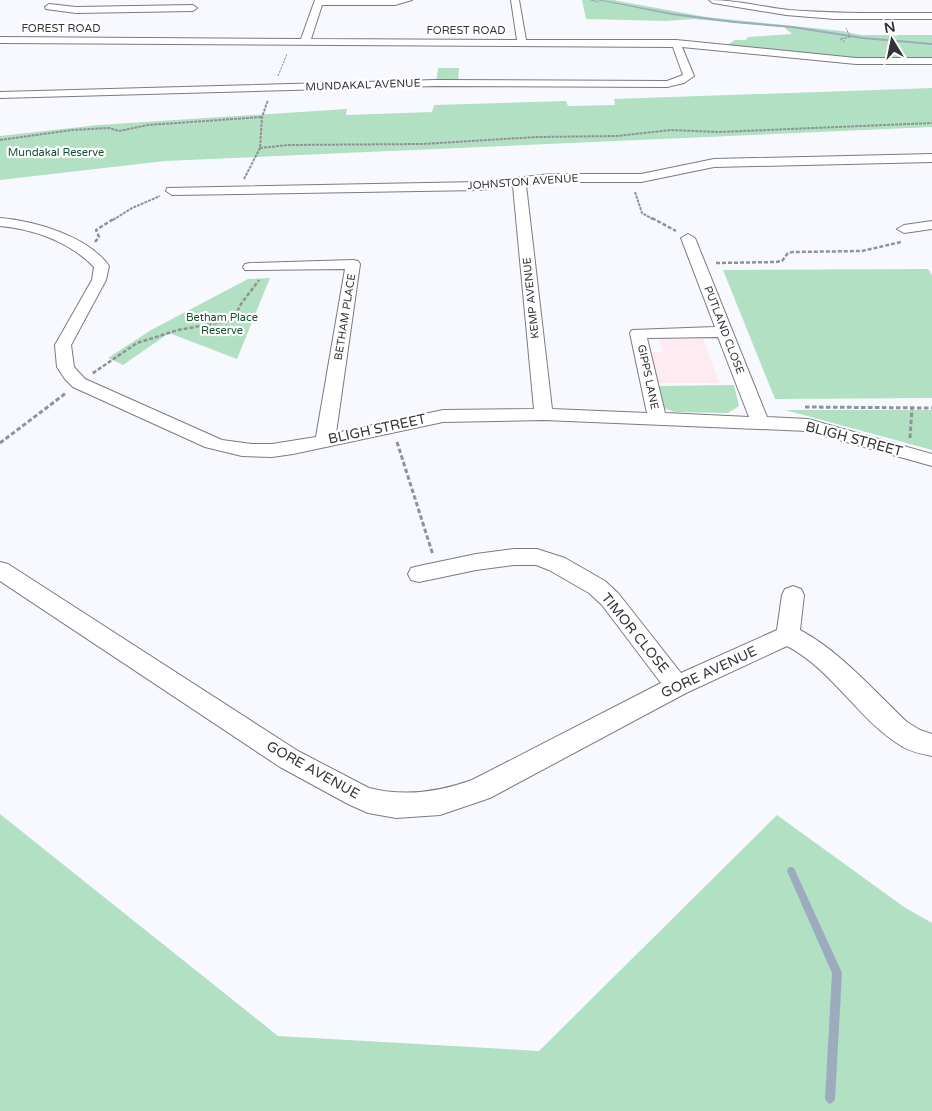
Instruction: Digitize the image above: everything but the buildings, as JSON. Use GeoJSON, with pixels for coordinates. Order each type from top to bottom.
{"type":"FeatureCollection","features":[{"type":"Feature","properties":{"kind":"street"},"geometry":{"type":"LineString","coordinates":[[305,42],[319,1],[395,2],[408,0]]}},
{"type":"Feature","properties":{"kind":"street"},"geometry":{"type":"LineString","coordinates":[[515,0],[522,43]]}},
{"type":"Feature","properties":{"kind":"street"},"geometry":{"type":"LineString","coordinates":[[713,0],[793,13],[851,17],[932,16]]}},
{"type":"Feature","properties":{"kind":"street"},"geometry":{"type":"LineString","coordinates":[[840,6],[861,26]]}},
{"type":"Feature","properties":{"kind":"street"},"geometry":{"type":"LineString","coordinates":[[48,7],[86,10],[193,8]]}},
{"type":"Feature","properties":{"kind":"street"},"geometry":{"type":"LineString","coordinates":[[169,41],[177,30]]}},
{"type":"Feature","properties":{"kind":"street","name":"FOREST ROAD"},"geometry":{"type":"LineString","coordinates":[[0,40],[676,43],[856,61],[932,61]]}},
{"type":"Feature","properties":{"kind":"street","name":"MUNDAKAL AVENUE"},"geometry":{"type":"LineString","coordinates":[[0,95],[436,83],[667,84],[680,81],[689,76],[676,43]]}},
{"type":"Feature","properties":{"kind":"street","name":"JOHNSTON AVENUE"},"geometry":{"type":"LineString","coordinates":[[172,191],[480,186],[551,178],[630,179],[651,177],[714,163],[932,158]]}},
{"type":"Feature","properties":{"kind":"street","name":"KEMP AVENUE"},"geometry":{"type":"LineString","coordinates":[[519,182],[544,414]]}},
{"type":"Feature","properties":{"kind":"street","name":"BLIGH STREET"},"geometry":{"type":"LineString","coordinates":[[0,222],[14,222],[42,230],[71,244],[102,266],[99,280],[63,345],[61,357],[71,376],[79,383],[212,443],[234,449],[272,452],[443,416],[544,414],[760,422],[817,427],[932,460]]}},
{"type":"Feature","properties":{"kind":"street"},"geometry":{"type":"LineString","coordinates":[[904,230],[932,226]]}},
{"type":"Feature","properties":{"kind":"street","name":"PUTLAND CLOSE"},"geometry":{"type":"LineString","coordinates":[[688,238],[760,422]]}},
{"type":"Feature","properties":{"kind":"street","name":"BETHAM PLACE"},"geometry":{"type":"LineString","coordinates":[[250,267],[353,264],[325,441]]}},
{"type":"Feature","properties":{"kind":"street","name":"GIPPS LANE"},"geometry":{"type":"LineString","coordinates":[[657,418],[638,333],[726,332]]}},
{"type":"Feature","properties":{"kind":"street","name":"TIMOR CLOSE"},"geometry":{"type":"LineString","coordinates":[[428,572],[476,562],[514,557],[537,557],[558,564],[596,587],[610,599],[677,686]]}},
{"type":"Feature","properties":{"kind":"street","name":"GORE AVENUE"},"geometry":{"type":"LineString","coordinates":[[0,570],[289,758],[330,782],[369,800],[387,803],[427,805],[455,800],[481,789],[677,686],[788,635]]}},
{"type":"Feature","properties":{"kind":"street"},"geometry":{"type":"LineString","coordinates":[[793,595],[788,635],[806,644],[898,730],[914,740],[932,746]]}},
{"type":"Feature","properties":{"kind":"path"},"geometry":{"type":"LineString","coordinates":[[591,0],[599,2]]}},
{"type":"Feature","properties":{"kind":"path"},"geometry":{"type":"LineString","coordinates":[[845,42],[840,39],[850,37],[846,27],[861,26]]}},
{"type":"Feature","properties":{"kind":"path"},"geometry":{"type":"LineString","coordinates":[[240,189],[247,169],[260,148],[262,117],[292,42]]}},
{"type":"Feature","properties":{"kind":"path"},"geometry":{"type":"LineString","coordinates":[[0,140],[72,130],[109,128],[119,131],[148,125],[262,117]]}},
{"type":"Feature","properties":{"kind":"path"},"geometry":{"type":"LineString","coordinates":[[260,148],[288,145],[423,144],[537,137],[617,136],[671,130],[719,132],[932,123]]}},
{"type":"Feature","properties":{"kind":"path"},"geometry":{"type":"LineString","coordinates":[[630,179],[642,213],[688,238]]}},
{"type":"Feature","properties":{"kind":"path"},"geometry":{"type":"LineString","coordinates":[[96,241],[99,237],[96,230],[132,208],[172,191]]}},
{"type":"Feature","properties":{"kind":"path"},"geometry":{"type":"LineString","coordinates":[[698,264],[776,262],[782,261],[788,253],[793,252],[864,251],[890,246],[910,238],[904,230]]}},
{"type":"Feature","properties":{"kind":"path"},"geometry":{"type":"LineString","coordinates":[[79,383],[137,343],[178,330],[233,320],[241,304],[254,289],[268,266]]}},
{"type":"Feature","properties":{"kind":"path"},"geometry":{"type":"LineString","coordinates":[[0,443],[53,403]]}},
{"type":"Feature","properties":{"kind":"path"},"geometry":{"type":"LineString","coordinates":[[803,407],[932,408]]}},
{"type":"Feature","properties":{"kind":"path"},"geometry":{"type":"LineString","coordinates":[[907,453],[912,430],[912,408]]}},
{"type":"Feature","properties":{"kind":"path"},"geometry":{"type":"LineString","coordinates":[[390,426],[399,447],[428,572]]}},
{"type":"Feature","properties":{"kind":"shaded area"},"geometry":{"type":"Polygon","coordinates":[[[659,338],[703,338],[719,383],[658,383],[650,352],[663,352],[659,338]]]}},
{"type":"Feature","properties":{"kind":"green space"},"geometry":{"type":"Polygon","coordinates":[[[582,0],[613,0],[706,17],[842,31],[861,35],[932,35],[932,60],[854,60],[727,45],[735,40],[746,40],[748,37],[792,34],[784,27],[693,19],[666,21],[586,19],[582,0]]]}},
{"type":"Feature","properties":{"kind":"green space"},"geometry":{"type":"Polygon","coordinates":[[[438,68],[459,68],[458,83],[436,83],[438,68]]]}},
{"type":"Feature","properties":{"kind":"green space","name":"Mundakal Reserve"},"geometry":{"type":"Polygon","coordinates":[[[932,88],[932,127],[165,161],[0,180],[0,136],[98,125],[347,109],[346,115],[432,112],[434,105],[566,101],[568,106],[615,105],[614,99],[932,88]]]}},
{"type":"Feature","properties":{"kind":"green space"},"geometry":{"type":"Polygon","coordinates":[[[928,269],[932,275],[932,398],[775,399],[723,270],[928,269]]]}},
{"type":"Feature","properties":{"kind":"green space","name":"Betham Place Reserve"},"geometry":{"type":"Polygon","coordinates":[[[270,278],[237,359],[169,333],[123,365],[108,358],[151,330],[248,279],[270,278]]]}},
{"type":"Feature","properties":{"kind":"green space"},"geometry":{"type":"Polygon","coordinates":[[[734,385],[739,406],[728,413],[674,412],[661,407],[657,386],[734,385]]]}},
{"type":"Feature","properties":{"kind":"green space"},"geometry":{"type":"Polygon","coordinates":[[[785,410],[932,410],[932,450],[785,410]]]}},
{"type":"Feature","properties":{"kind":"green space"},"geometry":{"type":"Polygon","coordinates":[[[0,814],[278,1036],[539,1051],[777,815],[904,907],[932,923],[932,1111],[0,1111],[0,814]]]}},
{"type":"Feature","properties":{"kind":"waterway"},"geometry":{"type":"LineString","coordinates":[[598,0],[672,14],[792,27],[863,38],[932,44]]}},
{"type":"Feature","properties":{"kind":"waterway"},"geometry":{"type":"LineString","coordinates":[[791,871],[837,973],[830,1099]]}}]}
